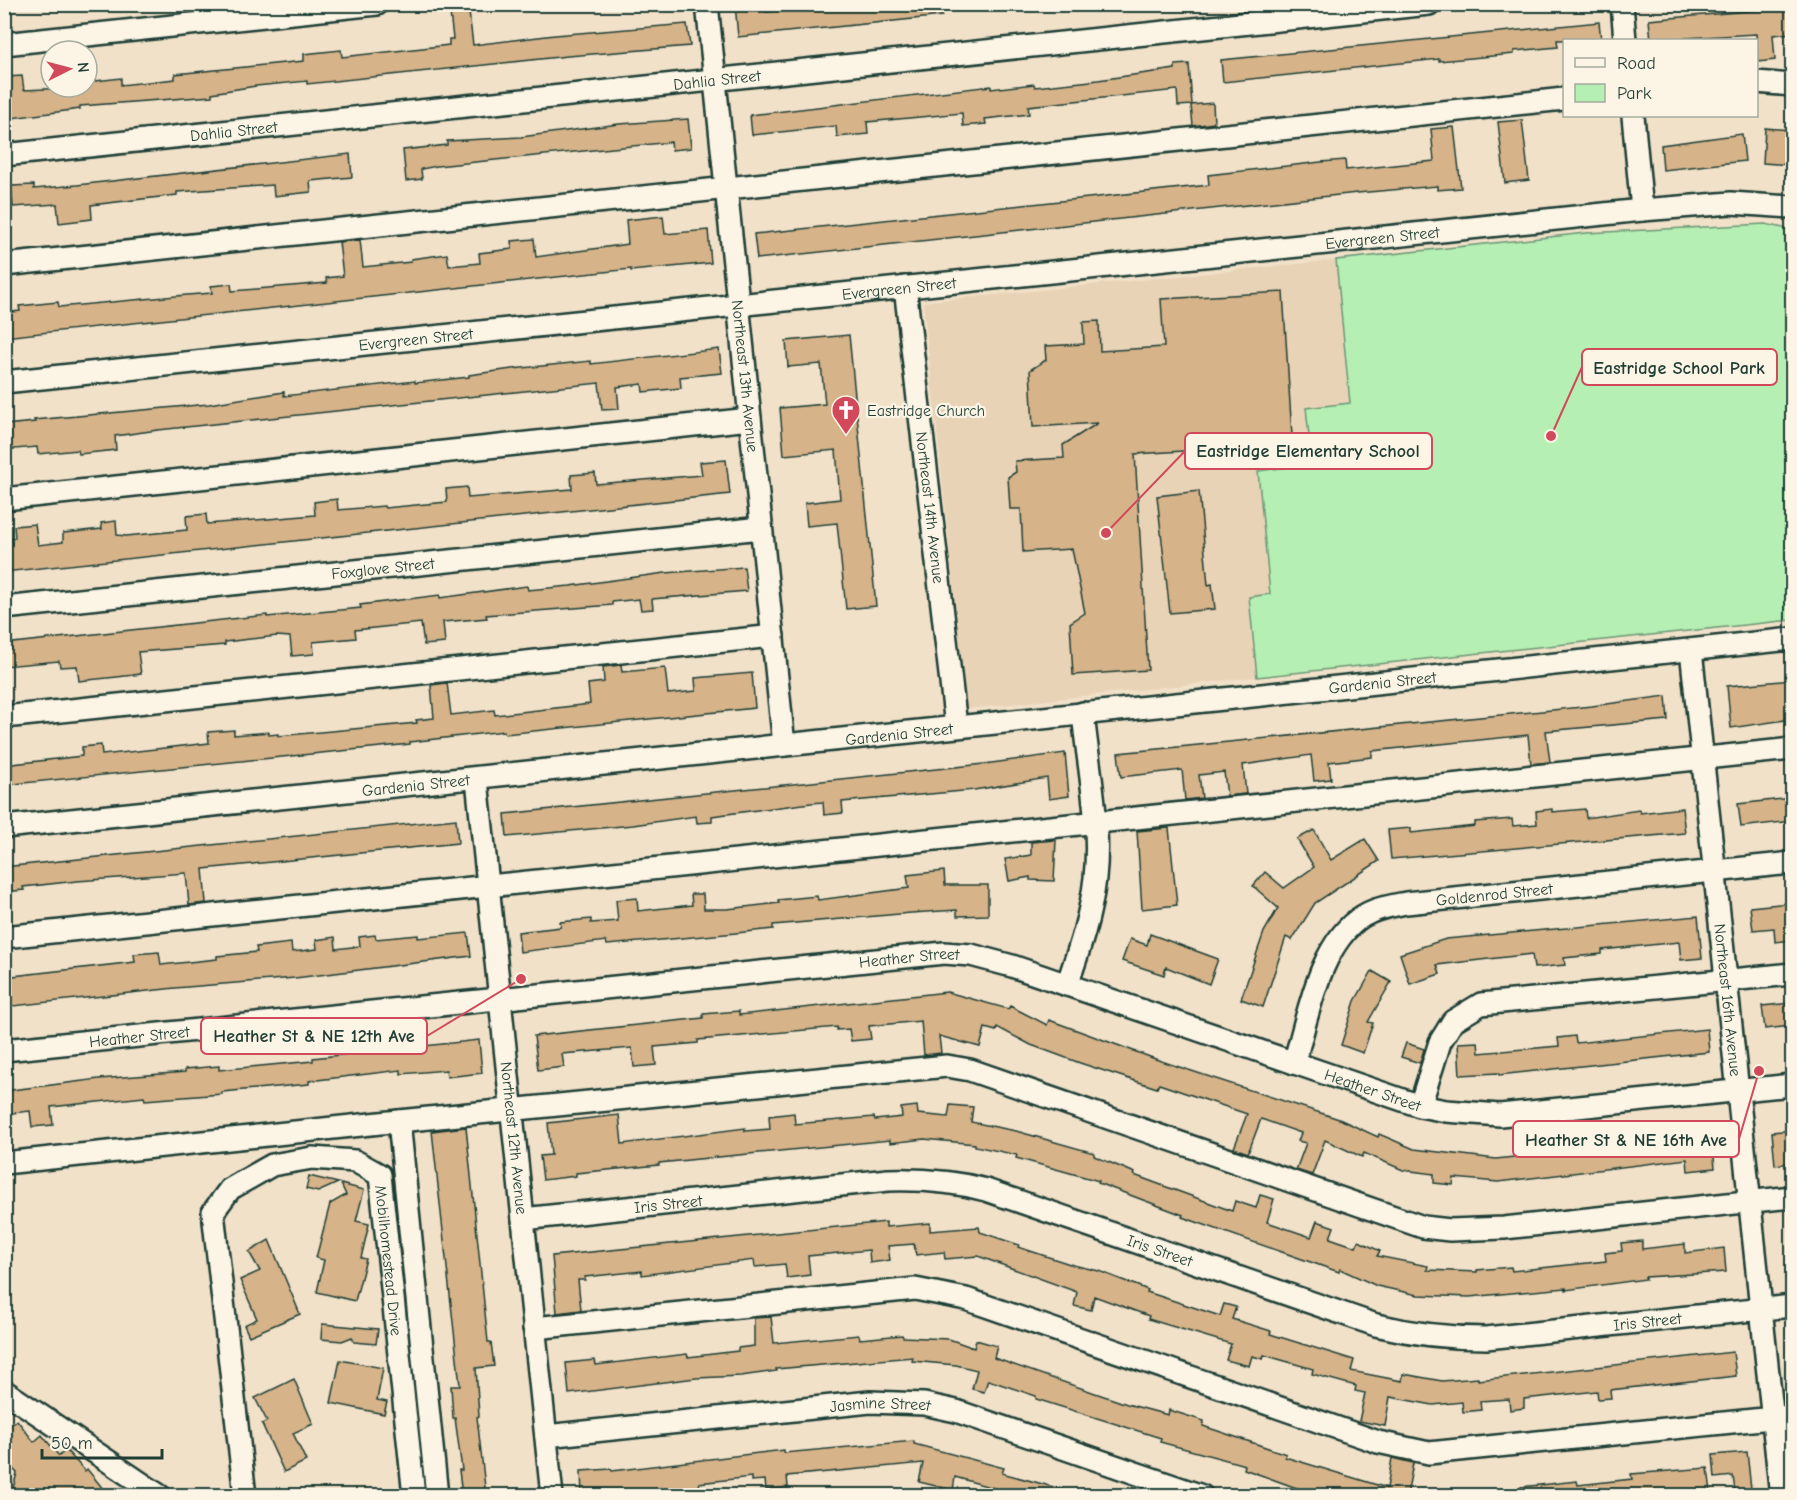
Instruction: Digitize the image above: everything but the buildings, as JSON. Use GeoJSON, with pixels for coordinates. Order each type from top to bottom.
{"type":"FeatureCollection","features":[{"type":"Feature","properties":{"kind":"street"},"geometry":{"type":"LineString","coordinates":[[4,44],[377,4]]}},
{"type":"Feature","properties":{"kind":"street","name":"Northeast 13th Avenue"},"geometry":{"type":"LineString","coordinates":[[707,4],[784,745]]}},
{"type":"Feature","properties":{"kind":"street","name":"Dahlia Street"},"geometry":{"type":"LineString","coordinates":[[4,154],[1429,4]]}},
{"type":"Feature","properties":{"kind":"street"},"geometry":{"type":"LineString","coordinates":[[1622,4],[1625,39]]}},
{"type":"Feature","properties":{"kind":"street"},"geometry":{"type":"LineString","coordinates":[[1758,82],[1792,85]]}},
{"type":"Feature","properties":{"kind":"street"},"geometry":{"type":"LineString","coordinates":[[4,265],[1563,99]]}},
{"type":"Feature","properties":{"kind":"street"},"geometry":{"type":"LineString","coordinates":[[1633,117],[1642,210]]}},
{"type":"Feature","properties":{"kind":"street","name":"Evergreen Street"},"geometry":{"type":"LineString","coordinates":[[4,382],[1642,210],[1731,203],[1792,207]]}},
{"type":"Feature","properties":{"kind":"street","name":"Northeast 14th Avenue"},"geometry":{"type":"LineString","coordinates":[[904,287],[956,726]]}},
{"type":"Feature","properties":{"kind":"street"},"geometry":{"type":"LineString","coordinates":[[4,499],[750,419]]}},
{"type":"Feature","properties":{"kind":"street","name":"Foxglove Street"},"geometry":{"type":"LineString","coordinates":[[4,608],[761,528]]}},
{"type":"Feature","properties":{"kind":"street"},"geometry":{"type":"LineString","coordinates":[[4,717],[773,636]]}},
{"type":"Feature","properties":{"kind":"street","name":"Gardenia Street"},"geometry":{"type":"LineString","coordinates":[[4,827],[477,780],[956,726],[1792,639]]}},
{"type":"Feature","properties":{"kind":"street","name":"Northeast 16th Avenue"},"geometry":{"type":"LineString","coordinates":[[1691,650],[1761,1310],[1782,1417],[1780,1496]]}},
{"type":"Feature","properties":{"kind":"street"},"geometry":{"type":"LineString","coordinates":[[1067,985],[1092,902],[1096,857],[1095,822],[1083,713]]}},
{"type":"Feature","properties":{"kind":"street"},"geometry":{"type":"LineString","coordinates":[[4,937],[488,888],[1792,749]]}},
{"type":"Feature","properties":{"kind":"street","name":"Northeast 12th Avenue"},"geometry":{"type":"LineString","coordinates":[[477,780],[552,1496]]}},
{"type":"Feature","properties":{"kind":"street","name":"Goldenrod Street"},"geometry":{"type":"LineString","coordinates":[[1294,1063],[1323,966],[1336,942],[1361,917],[1381,908],[1406,903],[1792,863]]}},
{"type":"Feature","properties":{"kind":"street","name":"Heather Street"},"geometry":{"type":"LineString","coordinates":[[4,1050],[944,953],[994,960],[1420,1106],[1471,1114],[1500,1115],[1792,1085]]}},
{"type":"Feature","properties":{"kind":"street"},"geometry":{"type":"LineString","coordinates":[[1420,1106],[1440,1042],[1453,1021],[1481,1004],[1792,974]]}},
{"type":"Feature","properties":{"kind":"street"},"geometry":{"type":"LineString","coordinates":[[4,1163],[947,1066],[970,1070],[1423,1227],[1450,1230],[1504,1228],[1792,1197]]}},
{"type":"Feature","properties":{"kind":"street"},"geometry":{"type":"LineString","coordinates":[[399,1121],[437,1496]]}},
{"type":"Feature","properties":{"kind":"street","name":"Mobilhomestead Drive"},"geometry":{"type":"LineString","coordinates":[[245,1496],[213,1212],[230,1189],[272,1165],[312,1158],[355,1161],[380,1176],[414,1496]]}},
{"type":"Feature","properties":{"kind":"street","name":"Iris Street"},"geometry":{"type":"LineString","coordinates":[[523,1220],[888,1180],[945,1181],[986,1190],[1376,1325],[1409,1334],[1443,1338],[1486,1338],[1792,1306]]}},
{"type":"Feature","properties":{"kind":"street"},"geometry":{"type":"LineString","coordinates":[[534,1328],[915,1288],[966,1299],[1405,1449],[1429,1453],[1782,1417]]}},
{"type":"Feature","properties":{"kind":"street"},"geometry":{"type":"LineString","coordinates":[[4,1391],[160,1496]]}},
{"type":"Feature","properties":{"kind":"street","name":"Jasmine Street"},"geometry":{"type":"LineString","coordinates":[[546,1436],[870,1402],[924,1404],[956,1411],[1202,1496]]}},
{"type":"Feature","properties":{"kind":"shaded area"},"geometry":{"type":"Polygon","coordinates":[[[1336,260],[1351,403],[1312,464],[1258,471],[1270,594],[1249,597],[1257,677],[967,709],[923,302],[1336,260]]]}},
{"type":"Feature","properties":{"kind":"green space"},"geometry":{"type":"Polygon","coordinates":[[[1765,224],[1792,230],[1792,620],[1257,677],[1249,597],[1270,594],[1258,471],[1312,464],[1306,408],[1350,403],[1336,260],[1586,233],[1765,224]]]}},
{"type":"Feature","properties":{"kind":"place","name":"Eastridge Church"},"geometry":{"type":"Point","coordinates":[846,436]}},
{"type":"Feature","properties":{"kind":"place","name":"Eastridge School Park"},"geometry":{"type":"Point","coordinates":[1551,436]}},
{"type":"Feature","properties":{"kind":"place","name":"Eastridge Elementary School"},"geometry":{"type":"Point","coordinates":[1106,533]}},
{"type":"Feature","properties":{"kind":"place","name":"Heather St & NE 12th Ave"},"geometry":{"type":"Point","coordinates":[521,979]}},
{"type":"Feature","properties":{"kind":"place","name":"Heather St & NE 16th Ave"},"geometry":{"type":"Point","coordinates":[1759,1071]}}]}
